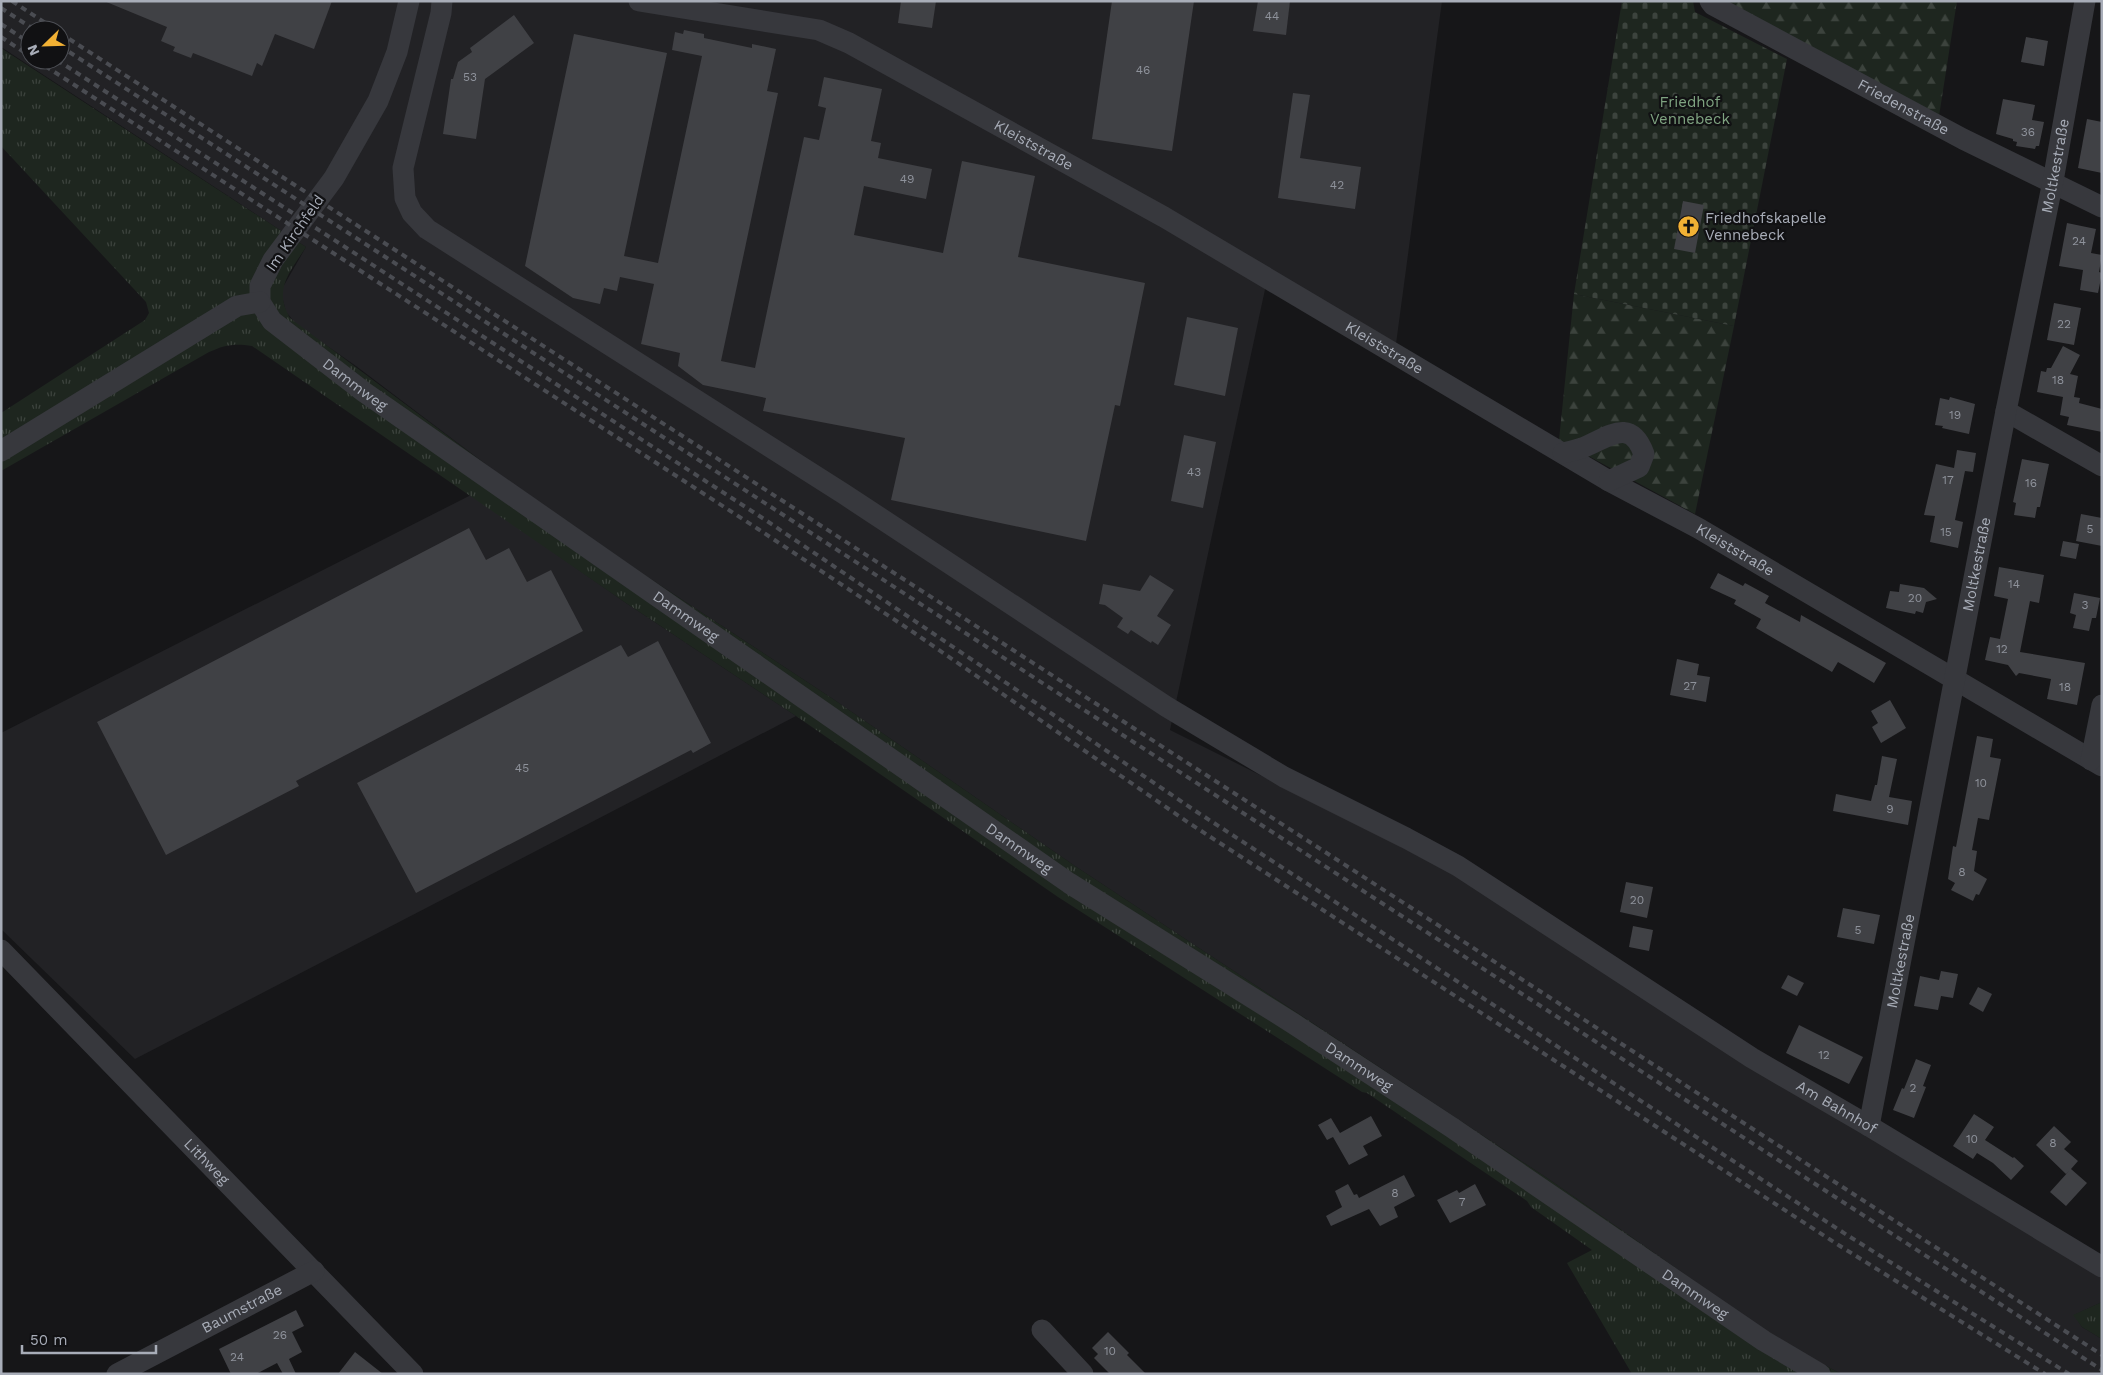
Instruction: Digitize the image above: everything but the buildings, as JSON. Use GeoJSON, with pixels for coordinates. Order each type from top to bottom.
{"type":"FeatureCollection","features":[{"type":"Feature","properties":{"kind":"street","name":"Im Kirchfeld"},"geometry":{"type":"LineString","coordinates":[[260,302],[260,286],[272,260],[334,178],[378,101],[396,52],[409,1]]}},
{"type":"Feature","properties":{"kind":"street","name":"Am Bahnhof"},"geometry":{"type":"LineString","coordinates":[[442,1],[441,13],[403,168],[405,198],[412,213],[427,229],[844,494],[1167,707],[1284,777],[1458,866],[1752,1058],[1869,1126],[2102,1267]]}},
{"type":"Feature","properties":{"kind":"street","name":"Kleiststraße"},"geometry":{"type":"LineString","coordinates":[[639,1],[819,30],[849,42],[1164,218],[1610,481],[1686,521],[2096,763]]}},
{"type":"Feature","properties":{"kind":"street","name":"Friedenstraße"},"geometry":{"type":"LineString","coordinates":[[1710,1],[1713,5],[1963,139],[2053,181],[2102,207]]}},
{"type":"Feature","properties":{"kind":"street","name":"Moltkestraße"},"geometry":{"type":"LineString","coordinates":[[1869,1126],[2006,411],[2053,181],[2085,1]]}},
{"type":"Feature","properties":{"kind":"street"},"geometry":{"type":"LineString","coordinates":[[1,451],[237,306],[260,302]]}},
{"type":"Feature","properties":{"kind":"street","name":"Dammweg"},"geometry":{"type":"LineString","coordinates":[[260,302],[272,321],[364,392],[1061,877],[1310,1034],[1451,1127],[1764,1341],[1799,1368],[1820,1374]]}},
{"type":"Feature","properties":{"kind":"street"},"geometry":{"type":"LineString","coordinates":[[2006,411],[2102,466]]}},
{"type":"Feature","properties":{"kind":"street"},"geometry":{"type":"LineString","coordinates":[[1563,453],[1582,448],[1614,432],[1627,433],[1639,442],[1644,454],[1639,467],[1610,481]]}},
{"type":"Feature","properties":{"kind":"street"},"geometry":{"type":"LineString","coordinates":[[2096,763],[2102,705]]}},
{"type":"Feature","properties":{"kind":"street","name":"Lithweg"},"geometry":{"type":"LineString","coordinates":[[1,950],[413,1374]]}},
{"type":"Feature","properties":{"kind":"street","name":"Baumstraße"},"geometry":{"type":"LineString","coordinates":[[117,1374],[314,1271]]}},
{"type":"Feature","properties":{"kind":"street"},"geometry":{"type":"LineString","coordinates":[[1042,1330],[1083,1374]]}},
{"type":"Feature","properties":{"kind":"shaded area"},"geometry":{"type":"Polygon","coordinates":[[[1,1],[1442,1],[1396,344],[1269,271],[1170,730],[1451,873],[1989,1206],[2102,1279],[2102,1302],[2074,1315],[2082,1327],[2102,1339],[2102,1374],[1841,1374],[1777,1339],[1550,1180],[1075,866],[833,699],[646,576],[496,472],[356,366],[297,325],[286,312],[282,296],[283,287],[306,247],[36,70],[70,70],[70,20],[20,20],[20,59],[1,47],[1,1]]]}},
{"type":"Feature","properties":{"kind":"shaded area"},"geometry":{"type":"Polygon","coordinates":[[[471,495],[626,603],[796,716],[135,1059],[1,929],[1,733],[471,495]]]}},
{"type":"Feature","properties":{"kind":"green space","name":"Friedhof Vennebeck"},"geometry":{"type":"Polygon","coordinates":[[[1622,1],[1693,1],[1695,12],[1787,59],[1734,326],[1574,294],[1622,1]]]}},
{"type":"Feature","properties":{"kind":"green space"},"geometry":{"type":"Polygon","coordinates":[[[1714,1],[1957,1],[1939,116],[1714,1]]]}},
{"type":"Feature","properties":{"kind":"green space"},"geometry":{"type":"Polygon","coordinates":[[[1,48],[20,60],[20,70],[35,70],[306,247],[289,273],[283,289],[285,308],[290,318],[496,472],[646,576],[833,699],[1075,866],[1550,1180],[1777,1339],[1841,1374],[1829,1374],[1831,1369],[1821,1374],[1632,1374],[1567,1263],[1592,1250],[1531,1207],[1527,1201],[1367,1093],[1362,1092],[1058,897],[796,716],[626,603],[252,346],[230,345],[209,352],[1,471],[1,413],[145,320],[149,313],[146,302],[1,146],[1,48]]]}},
{"type":"Feature","properties":{"kind":"green space"},"geometry":{"type":"Polygon","coordinates":[[[1574,294],[1734,326],[1695,514],[1559,440],[1574,294]]]}},
{"type":"Feature","properties":{"kind":"green space"},"geometry":{"type":"Polygon","coordinates":[[[2102,1302],[2102,1339],[2082,1327],[2073,1315],[2102,1302]]]}},
{"type":"Feature","properties":{"kind":"railway"},"geometry":{"type":"LineString","coordinates":[[12,1],[41,20]]}},
{"type":"Feature","properties":{"kind":"railway"},"geometry":{"type":"LineString","coordinates":[[1,8],[20,20]]}},
{"type":"Feature","properties":{"kind":"railway"},"geometry":{"type":"LineString","coordinates":[[1,24],[20,36]]}},
{"type":"Feature","properties":{"kind":"railway"},"geometry":{"type":"LineString","coordinates":[[1,37],[20,49]]}},
{"type":"Feature","properties":{"kind":"railway"},"geometry":{"type":"LineString","coordinates":[[70,39],[2102,1355]]}},
{"type":"Feature","properties":{"kind":"railway"},"geometry":{"type":"LineString","coordinates":[[70,52],[2102,1370]]}},
{"type":"Feature","properties":{"kind":"railway"},"geometry":{"type":"LineString","coordinates":[[70,68],[764,519],[1197,812],[1847,1235],[2069,1374]]}},
{"type":"Feature","properties":{"kind":"railway"},"geometry":{"type":"LineString","coordinates":[[51,70],[758,529],[913,632],[1189,823],[1840,1246],[2045,1374]]}},
{"type":"Feature","properties":{"kind":"place","name":"Friedhofskapelle Vennebeck"},"geometry":{"type":"Point","coordinates":[1689,227]}}]}
